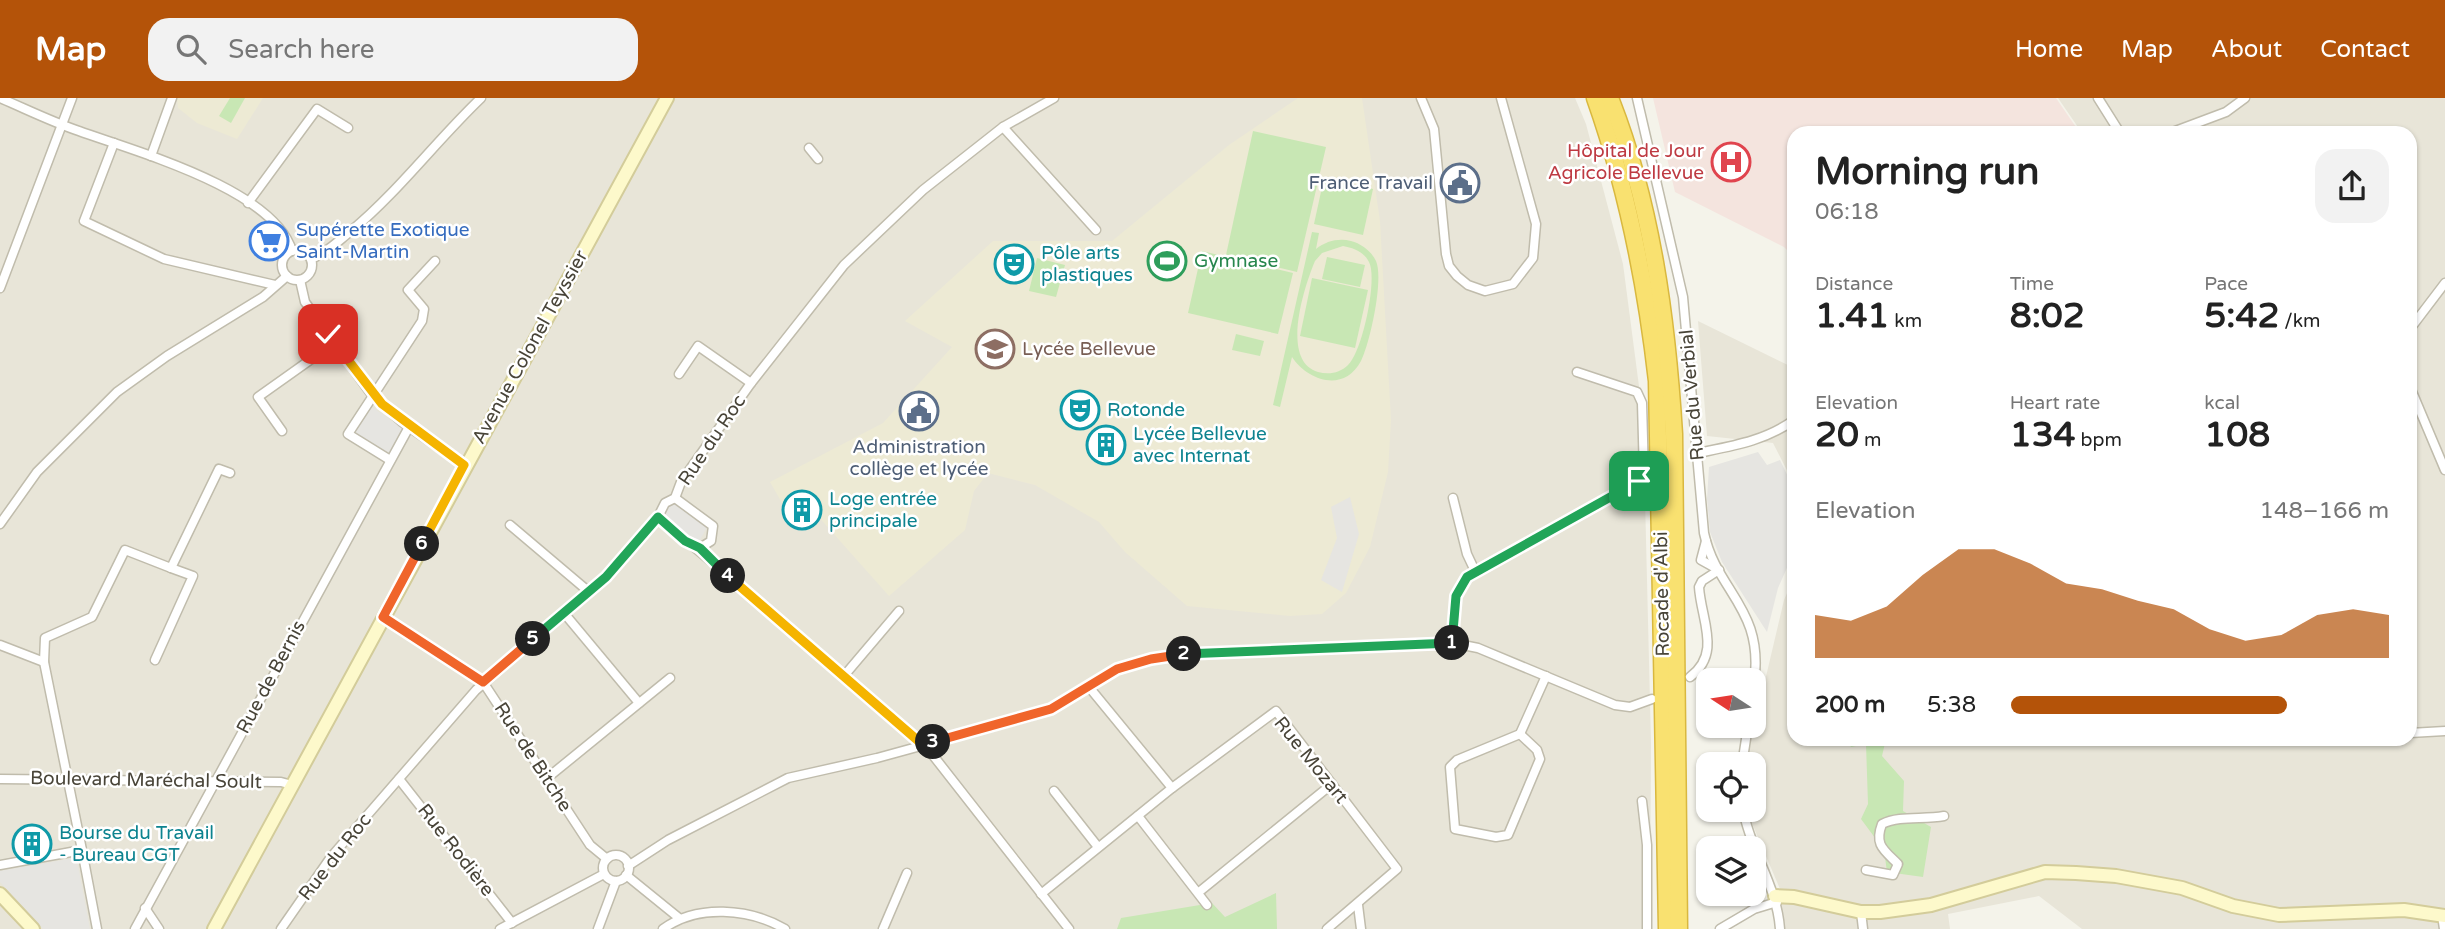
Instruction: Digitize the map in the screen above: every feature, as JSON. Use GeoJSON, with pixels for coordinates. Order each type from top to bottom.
{"type":"FeatureCollection","features":[{"type":"Feature","properties":{"kind":"highway","name":"Rocade d'Albi"},"geometry":{"type":"LineString","coordinates":[[1595,98],[1637,245],[1649,305],[1657,381],[1667,929]]}},
{"type":"Feature","properties":{"kind":"highway","name":"Rocade d'Albi"},"geometry":{"type":"LineString","coordinates":[[1610,98],[1648,228],[1670,369],[1674,433],[1679,929]]}},
{"type":"Feature","properties":{"kind":"highway"},"geometry":{"type":"LineString","coordinates":[[1658,929],[1660,901],[1666,880]]}},
{"type":"Feature","properties":{"kind":"highway"},"geometry":{"type":"LineString","coordinates":[[1679,894],[1686,904],[1688,929]]}},
{"type":"Feature","properties":{"kind":"main road","name":"Avenue Colonel Teyssier"},"geometry":{"type":"LineString","coordinates":[[214,929],[464,465],[667,98]]}},
{"type":"Feature","properties":{"kind":"main road"},"geometry":{"type":"LineString","coordinates":[[1776,899],[1794,897],[1861,912],[1904,911],[2045,872],[2116,876],[2182,888],[2233,906],[2279,915],[2404,910],[2443,916]]}},
{"type":"Feature","properties":{"kind":"main road"},"geometry":{"type":"LineString","coordinates":[[0,894],[33,929]]}},
{"type":"Feature","properties":{"kind":"street"},"geometry":{"type":"LineString","coordinates":[[0,98],[62,125],[213,179],[248,203],[285,234],[292,251]]}},
{"type":"Feature","properties":{"kind":"street"},"geometry":{"type":"LineString","coordinates":[[0,288],[4,266],[72,98]]}},
{"type":"Feature","properties":{"kind":"street"},"geometry":{"type":"LineString","coordinates":[[152,156],[172,98]]}},
{"type":"Feature","properties":{"kind":"street"},"geometry":{"type":"LineString","coordinates":[[311,259],[322,255],[361,222],[427,158],[481,98]]}},
{"type":"Feature","properties":{"kind":"street","name":"Rue du Roc"},"geometry":{"type":"LineString","coordinates":[[281,929],[331,857],[483,682],[588,592],[629,552],[658,517],[665,503],[675,498],[681,482],[751,383],[844,265],[923,190],[1003,127],[1054,98]]}},
{"type":"Feature","properties":{"kind":"street"},"geometry":{"type":"LineString","coordinates":[[1421,98],[1434,129],[1449,266],[1468,285],[1485,291],[1506,288],[1522,276],[1536,244],[1536,224],[1501,98]]}},
{"type":"Feature","properties":{"kind":"street","name":"Rue du Verbial"},"geometry":{"type":"LineString","coordinates":[[1637,98],[1682,297],[1698,453],[1701,514],[1706,541],[1719,570],[1737,597],[1754,640],[1756,668]]}},
{"type":"Feature","properties":{"kind":"street"},"geometry":{"type":"LineString","coordinates":[[2098,98],[2116,126]]}},
{"type":"Feature","properties":{"kind":"street"},"geometry":{"type":"LineString","coordinates":[[2189,126],[2226,112],[2245,98]]}},
{"type":"Feature","properties":{"kind":"street"},"geometry":{"type":"LineString","coordinates":[[248,203],[317,109],[348,128]]}},
{"type":"Feature","properties":{"kind":"street"},"geometry":{"type":"LineString","coordinates":[[1003,127],[1096,230]]}},
{"type":"Feature","properties":{"kind":"street"},"geometry":{"type":"LineString","coordinates":[[114,143],[84,221],[164,259],[275,285]]}},
{"type":"Feature","properties":{"kind":"street"},"geometry":{"type":"LineString","coordinates":[[809,148],[818,159]]}},
{"type":"Feature","properties":{"kind":"street"},"geometry":{"type":"LineString","coordinates":[[302,250],[311,259],[311,272],[300,281],[287,276],[282,262],[292,251],[302,250]]}},
{"type":"Feature","properties":{"kind":"street"},"geometry":{"type":"LineString","coordinates":[[390,460],[348,434],[425,315],[420,302],[408,290],[435,261]]}},
{"type":"Feature","properties":{"kind":"street"},"geometry":{"type":"LineString","coordinates":[[0,524],[37,472],[117,393],[167,356],[243,310],[287,276]]}},
{"type":"Feature","properties":{"kind":"street"},"geometry":{"type":"LineString","coordinates":[[300,281],[305,302],[372,395],[409,427],[464,465]]}},
{"type":"Feature","properties":{"kind":"street"},"geometry":{"type":"LineString","coordinates":[[2417,320],[2445,283]]}},
{"type":"Feature","properties":{"kind":"street"},"geometry":{"type":"LineString","coordinates":[[282,431],[258,397],[334,343]]}},
{"type":"Feature","properties":{"kind":"street"},"geometry":{"type":"LineString","coordinates":[[678,374],[698,346],[751,383]]}},
{"type":"Feature","properties":{"kind":"street"},"geometry":{"type":"LineString","coordinates":[[1453,643],[1456,596],[1461,584],[1475,571],[1639,481],[1644,475],[1642,403],[1637,392],[1577,372]]}},
{"type":"Feature","properties":{"kind":"street"},"geometry":{"type":"LineString","coordinates":[[2417,404],[2445,470]]}},
{"type":"Feature","properties":{"kind":"street"},"geometry":{"type":"LineString","coordinates":[[1698,453],[1745,444],[1787,425]]}},
{"type":"Feature","properties":{"kind":"street","name":"Rue de Bernis"},"geometry":{"type":"LineString","coordinates":[[135,929],[409,427]]}},
{"type":"Feature","properties":{"kind":"street"},"geometry":{"type":"LineString","coordinates":[[171,568],[219,469],[230,473]]}},
{"type":"Feature","properties":{"kind":"street"},"geometry":{"type":"LineString","coordinates":[[675,498],[713,526],[711,541],[700,548]]}},
{"type":"Feature","properties":{"kind":"street"},"geometry":{"type":"LineString","coordinates":[[1453,498],[1475,571]]}},
{"type":"Feature","properties":{"kind":"street"},"geometry":{"type":"LineString","coordinates":[[658,517],[685,541],[700,548],[923,745],[1069,929]]}},
{"type":"Feature","properties":{"kind":"street"},"geometry":{"type":"LineString","coordinates":[[510,525],[588,592]]}},
{"type":"Feature","properties":{"kind":"street"},"geometry":{"type":"LineString","coordinates":[[97,929],[44,662],[45,638],[92,617],[125,550],[193,576],[155,660]]}},
{"type":"Feature","properties":{"kind":"street"},"geometry":{"type":"LineString","coordinates":[[1690,677],[1706,662],[1709,648],[1699,587],[1702,581],[1719,570]]}},
{"type":"Feature","properties":{"kind":"street"},"geometry":{"type":"LineString","coordinates":[[843,677],[899,611]]}},
{"type":"Feature","properties":{"kind":"street"},"geometry":{"type":"LineString","coordinates":[[564,613],[639,703]]}},
{"type":"Feature","properties":{"kind":"street","name":"Rue de Bitche"},"geometry":{"type":"LineString","coordinates":[[383,617],[483,682],[590,845],[607,859]]}},
{"type":"Feature","properties":{"kind":"street"},"geometry":{"type":"LineString","coordinates":[[626,876],[628,866],[668,840],[788,778],[1030,716],[1089,687],[1117,669],[1151,659],[1189,653],[1453,643],[1478,648],[1622,707],[1640,705],[1652,699]]}},
{"type":"Feature","properties":{"kind":"street"},"geometry":{"type":"LineString","coordinates":[[0,645],[44,662]]}},
{"type":"Feature","properties":{"kind":"street"},"geometry":{"type":"LineString","coordinates":[[1520,734],[1537,750],[1540,759],[1508,835],[1496,837],[1455,829],[1450,767],[1457,760],[1520,734],[1546,676]]}},
{"type":"Feature","properties":{"kind":"street"},"geometry":{"type":"LineString","coordinates":[[546,779],[670,678]]}},
{"type":"Feature","properties":{"kind":"street"},"geometry":{"type":"LineString","coordinates":[[1041,894],[1172,788],[1089,687]]}},
{"type":"Feature","properties":{"kind":"street","name":"Rue Mozart"},"geometry":{"type":"LineString","coordinates":[[1172,788],[1276,711],[1397,869],[1327,929]]}},
{"type":"Feature","properties":{"kind":"street"},"geometry":{"type":"LineString","coordinates":[[2417,733],[2445,731]]}},
{"type":"Feature","properties":{"kind":"street","name":"Boulevard Maréchal Soult"},"geometry":{"type":"LineString","coordinates":[[0,779],[215,781],[292,785]]}},
{"type":"Feature","properties":{"kind":"street","name":"Rue Rodière"},"geometry":{"type":"LineString","coordinates":[[398,779],[512,923]]}},
{"type":"Feature","properties":{"kind":"street"},"geometry":{"type":"LineString","coordinates":[[1199,892],[1332,784]]}},
{"type":"Feature","properties":{"kind":"street"},"geometry":{"type":"LineString","coordinates":[[1054,791],[1098,847]]}},
{"type":"Feature","properties":{"kind":"street"},"geometry":{"type":"LineString","coordinates":[[1642,801],[1647,845],[1647,929]]}},
{"type":"Feature","properties":{"kind":"street"},"geometry":{"type":"LineString","coordinates":[[1138,816],[1207,905]]}},
{"type":"Feature","properties":{"kind":"street"},"geometry":{"type":"LineString","coordinates":[[1866,870],[1893,875],[1897,871],[1898,864],[1881,849],[1877,836],[1882,824],[1893,818],[1923,820],[1944,816]]}},
{"type":"Feature","properties":{"kind":"street"},"geometry":{"type":"LineString","coordinates":[[1745,822],[1776,899],[1780,929]]}},
{"type":"Feature","properties":{"kind":"street"},"geometry":{"type":"LineString","coordinates":[[0,865],[82,850]]}},
{"type":"Feature","properties":{"kind":"street"},"geometry":{"type":"LineString","coordinates":[[604,874],[603,866],[607,859],[620,856],[628,866]]}},
{"type":"Feature","properties":{"kind":"street"},"geometry":{"type":"LineString","coordinates":[[883,929],[907,873]]}},
{"type":"Feature","properties":{"kind":"street"},"geometry":{"type":"LineString","coordinates":[[500,929],[604,874]]}},
{"type":"Feature","properties":{"kind":"street"},"geometry":{"type":"LineString","coordinates":[[604,874],[616,881]]}},
{"type":"Feature","properties":{"kind":"street"},"geometry":{"type":"LineString","coordinates":[[598,929],[616,881],[626,876]]}},
{"type":"Feature","properties":{"kind":"street"},"geometry":{"type":"LineString","coordinates":[[626,876],[679,918]]}},
{"type":"Feature","properties":{"kind":"street"},"geometry":{"type":"LineString","coordinates":[[1720,929],[1776,899]]}},
{"type":"Feature","properties":{"kind":"street"},"geometry":{"type":"LineString","coordinates":[[1358,905],[1361,929]]}},
{"type":"Feature","properties":{"kind":"street"},"geometry":{"type":"LineString","coordinates":[[145,908],[159,929]]}},
{"type":"Feature","properties":{"kind":"street"},"geometry":{"type":"LineString","coordinates":[[663,929],[679,918],[719,912],[738,913],[785,929]]}},
{"type":"Feature","properties":{"kind":"street"},"geometry":{"type":"LineString","coordinates":[[1861,912],[1863,929]]}},
{"type":"Feature","properties":{"kind":"street"},"geometry":{"type":"LineString","coordinates":[[2443,916],[2444,929]]}},
{"type":"Feature","properties":{"kind":"shaded area"},"geometry":{"type":"Polygon","coordinates":[[[0,98],[1575,98],[1586,124],[1623,264],[1643,417],[1651,743],[1650,929],[0,929],[0,98]]]}},
{"type":"Feature","properties":{"kind":"shaded area"},"geometry":{"type":"Polygon","coordinates":[[[177,98],[263,98],[237,139],[197,123],[178,108],[177,98]]]}},
{"type":"Feature","properties":{"kind":"shaded area"},"geometry":{"type":"Polygon","coordinates":[[[1298,98],[1362,98],[1380,221],[1391,420],[1388,472],[1370,547],[1346,593],[1322,614],[1290,616],[1187,606],[1125,552],[1099,522],[1035,485],[988,473],[974,491],[965,530],[889,596],[816,514],[793,522],[770,482],[883,423],[952,347],[905,321],[993,241],[1112,241],[1229,145],[1298,98]]]}},
{"type":"Feature","properties":{"kind":"shaded area","name":"Hôpital de Jour Agricole Bellevue"},"geometry":{"type":"Polygon","coordinates":[[[1653,98],[2056,98],[2075,126],[1787,126],[1787,250],[1675,192],[1653,98]]]}},
{"type":"Feature","properties":{"kind":"shaded area"},"geometry":{"type":"Polygon","coordinates":[[[2058,98],[2445,98],[2445,929],[2082,929],[2039,896],[1948,914],[1950,929],[1784,929],[1780,889],[1766,856],[1766,836],[1757,836],[1751,822],[1766,822],[1766,752],[1748,752],[1752,738],[1766,738],[1766,676],[1787,593],[1787,746],[2417,746],[2417,126],[2077,126],[2058,98]]]}},
{"type":"Feature","properties":{"kind":"shaded area"},"geometry":{"type":"Polygon","coordinates":[[[1698,321],[1787,365],[1787,470],[1773,443],[1707,436],[1698,321]]]}},
{"type":"Feature","properties":{"kind":"shaded area"},"geometry":{"type":"Polygon","coordinates":[[[365,402],[403,429],[386,460],[345,435],[365,402]]]}},
{"type":"Feature","properties":{"kind":"shaded area"},"geometry":{"type":"Polygon","coordinates":[[[1758,452],[1767,465],[1780,460],[1787,474],[1787,568],[1778,588],[1767,632],[1722,562],[1710,532],[1707,499],[1709,467],[1758,452]]]}},
{"type":"Feature","properties":{"kind":"shaded area"},"geometry":{"type":"Polygon","coordinates":[[[1350,497],[1359,534],[1342,592],[1321,580],[1337,538],[1331,507],[1350,497]]]}},
{"type":"Feature","properties":{"kind":"shaded area"},"geometry":{"type":"Polygon","coordinates":[[[675,501],[707,527],[700,540],[695,543],[663,515],[666,504],[675,501]]]}},
{"type":"Feature","properties":{"kind":"shaded area"},"geometry":{"type":"Polygon","coordinates":[[[74,858],[77,860],[90,929],[43,929],[0,882],[0,871],[74,858]]]}},
{"type":"Feature","properties":{"kind":"green space"},"geometry":{"type":"Polygon","coordinates":[[[230,98],[245,98],[231,123],[219,116],[230,98]]]}},
{"type":"Feature","properties":{"kind":"green space"},"geometry":{"type":"Polygon","coordinates":[[[1253,131],[1326,147],[1297,272],[1226,255],[1253,131]]]}},
{"type":"Feature","properties":{"kind":"green space"},"geometry":{"type":"Polygon","coordinates":[[[1324,178],[1373,189],[1363,235],[1314,224],[1324,178]]]}},
{"type":"Feature","properties":{"kind":"green space"},"geometry":{"type":"Polygon","coordinates":[[[1312,232],[1319,233],[1316,249],[1337,240],[1359,244],[1369,251],[1378,270],[1372,326],[1361,361],[1354,371],[1345,377],[1326,380],[1307,372],[1292,357],[1280,407],[1273,405],[1312,232]],[[1343,246],[1322,253],[1315,261],[1305,288],[1298,322],[1300,354],[1307,365],[1322,373],[1338,372],[1353,358],[1363,332],[1370,299],[1369,262],[1355,249],[1343,246]]]}},
{"type":"Feature","properties":{"kind":"green space"},"geometry":{"type":"Polygon","coordinates":[[[1202,251],[1293,273],[1278,334],[1188,313],[1202,251]]]}},
{"type":"Feature","properties":{"kind":"green space"},"geometry":{"type":"Polygon","coordinates":[[[1327,257],[1365,265],[1360,287],[1322,279],[1327,257]]]}},
{"type":"Feature","properties":{"kind":"green space"},"geometry":{"type":"Polygon","coordinates":[[[1037,258],[1065,265],[1056,297],[1029,291],[1037,258]]]}},
{"type":"Feature","properties":{"kind":"green space"},"geometry":{"type":"Polygon","coordinates":[[[1312,278],[1368,290],[1355,348],[1300,336],[1312,278]]]}},
{"type":"Feature","properties":{"kind":"green space"},"geometry":{"type":"Polygon","coordinates":[[[1236,334],[1264,341],[1260,356],[1232,350],[1236,334]]]}},
{"type":"Feature","properties":{"kind":"green space"},"geometry":{"type":"Polygon","coordinates":[[[1866,746],[1884,746],[1882,756],[1904,781],[1903,811],[1931,827],[1923,877],[1887,872],[1884,850],[1861,819],[1868,804],[1866,746]]]}},
{"type":"Feature","properties":{"kind":"green space"},"geometry":{"type":"Polygon","coordinates":[[[1276,893],[1277,929],[1117,929],[1121,918],[1212,903],[1225,917],[1276,893]]]}},
{"type":"Feature","properties":{"kind":"place","name":"Hôpital de Jour Agricole Bellevue"},"geometry":{"type":"Point","coordinates":[1731,162]}},
{"type":"Feature","properties":{"kind":"place","name":"France Travail"},"geometry":{"type":"Point","coordinates":[1460,183]}},
{"type":"Feature","properties":{"kind":"place","name":"Supérette Exotique Saint-Martin"},"geometry":{"type":"Point","coordinates":[269,241]}},
{"type":"Feature","properties":{"kind":"place","name":"Gymnase"},"geometry":{"type":"Point","coordinates":[1167,261]}},
{"type":"Feature","properties":{"kind":"place","name":"Pôle arts plastiques"},"geometry":{"type":"Point","coordinates":[1014,264]}},
{"type":"Feature","properties":{"kind":"place","name":"Lycée Bellevue"},"geometry":{"type":"Point","coordinates":[995,349]}},
{"type":"Feature","properties":{"kind":"place","name":"Rotonde"},"geometry":{"type":"Point","coordinates":[1080,410]}},
{"type":"Feature","properties":{"kind":"place","name":"Administration collège et lycée"},"geometry":{"type":"Point","coordinates":[919,411]}},
{"type":"Feature","properties":{"kind":"place","name":"Lycée Bellevue avec Internat"},"geometry":{"type":"Point","coordinates":[1106,445]}},
{"type":"Feature","properties":{"kind":"place","name":"Loge entrée principale"},"geometry":{"type":"Point","coordinates":[802,510]}},
{"type":"Feature","properties":{"kind":"place","name":"Bourse du Travail - Bureau CGT"},"geometry":{"type":"Point","coordinates":[32,844]}},
{"type":"Feature","properties":{"kind":"route"},"geometry":{"type":"LineString","coordinates":[[328,334],[372,395],[402,422],[464,465],[383,617],[392,620],[483,682],[606,577],[658,517],[685,541],[700,548],[808,647],[923,745],[1051,709],[1117,669],[1151,659],[1189,653],[1453,643],[1456,596],[1467,577],[1509,551],[1639,481]]}}]}
